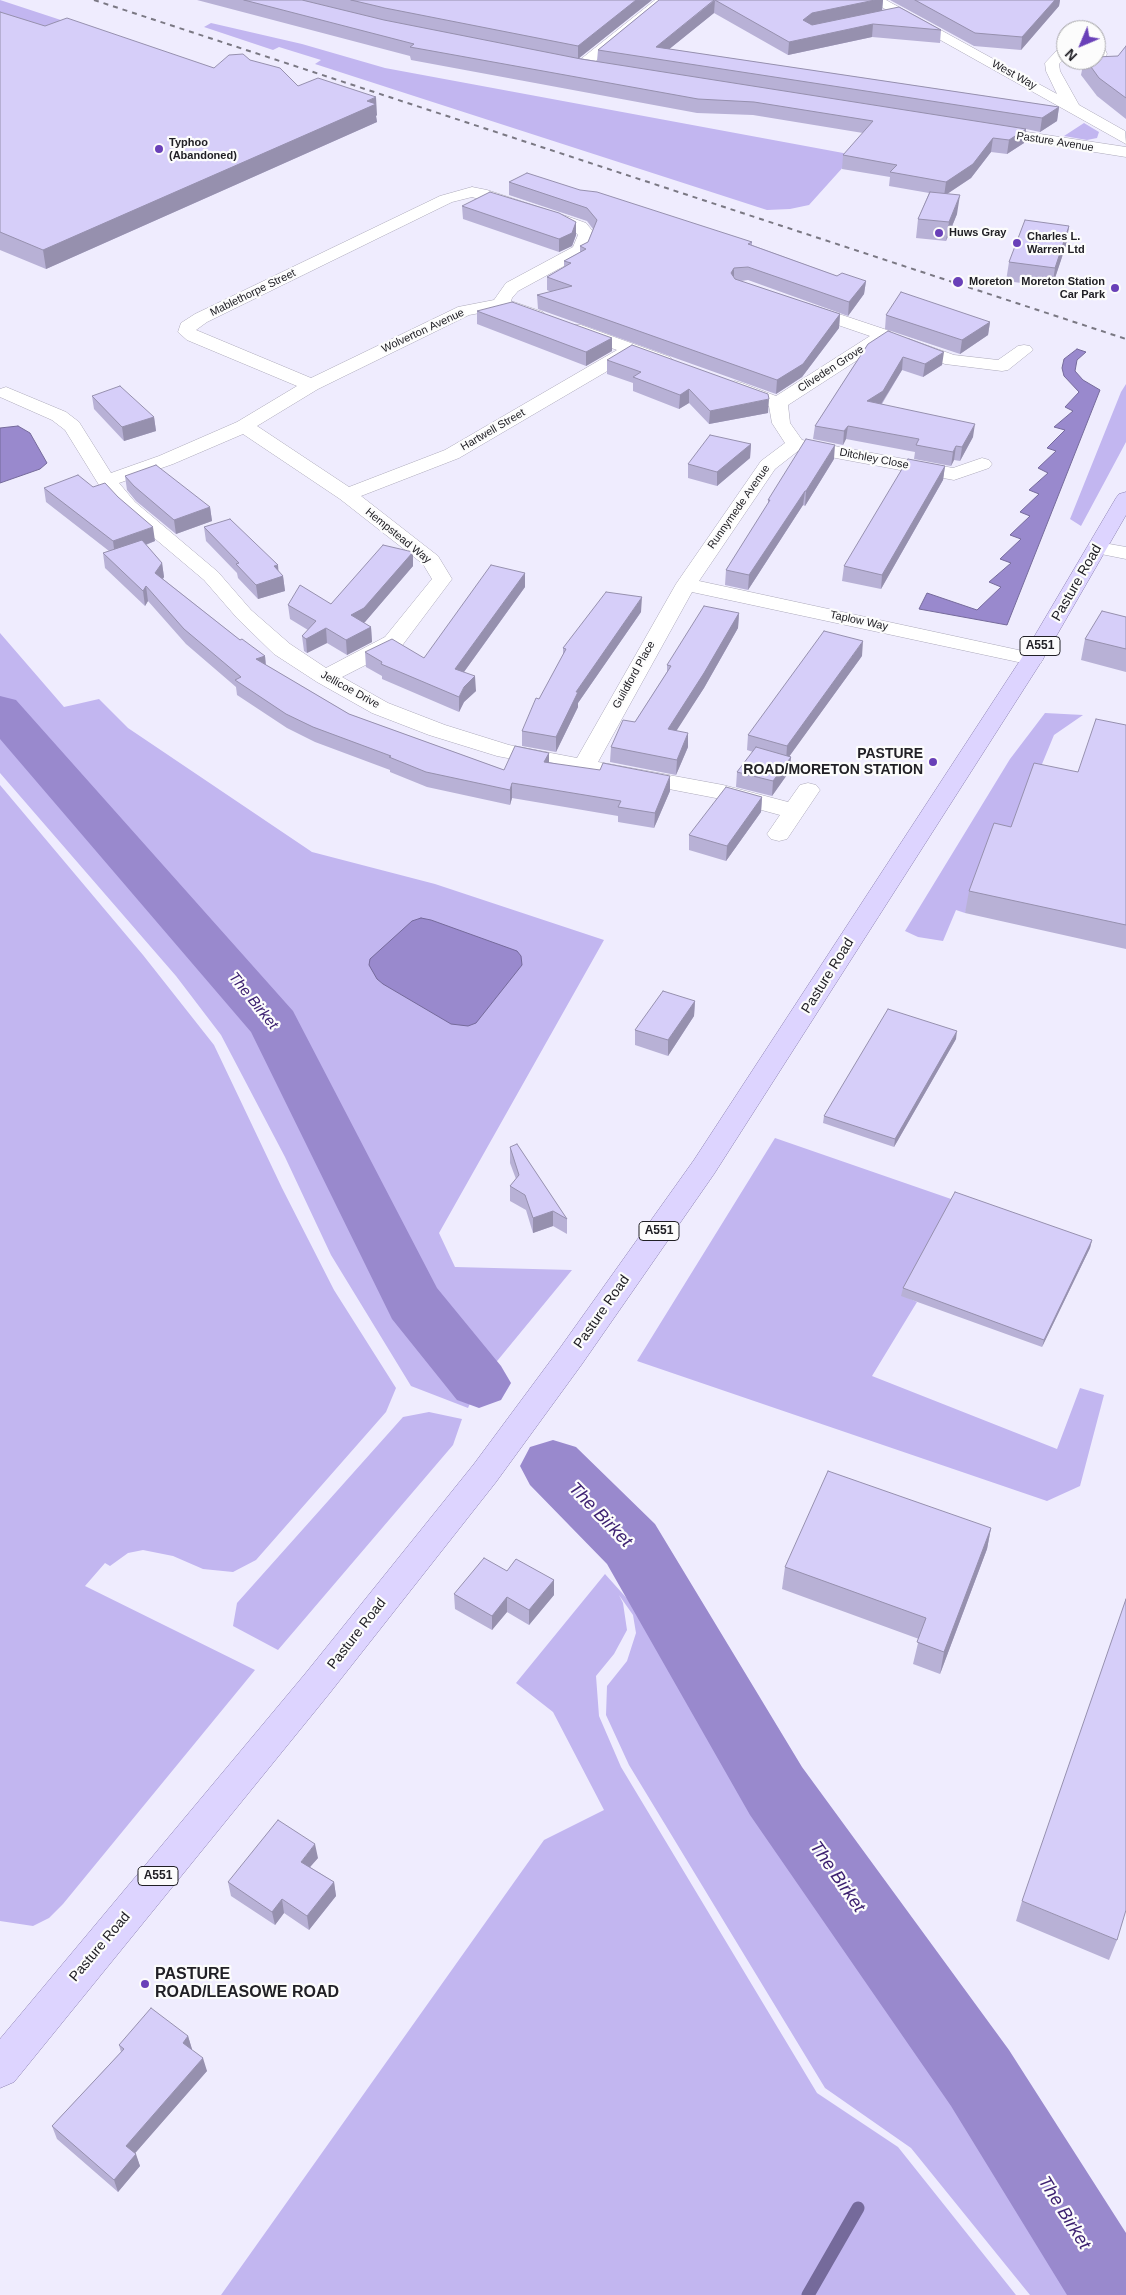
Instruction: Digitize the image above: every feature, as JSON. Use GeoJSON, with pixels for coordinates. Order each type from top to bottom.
{"type":"FeatureCollection","features":[{"type":"Feature","properties":{"kind":"main road","name":"Pasture Road"},"geometry":{"type":"LineString","coordinates":[[0,2069],[317,1684],[484,1472],[566,1364],[704,1167],[816,996],[1032,659],[1126,498]]}},
{"type":"Feature","properties":{"kind":"street"},"geometry":{"type":"LineString","coordinates":[[599,69],[576,65],[664,0]]}},
{"type":"Feature","properties":{"kind":"street","name":"West Way"},"geometry":{"type":"LineString","coordinates":[[876,0],[1072,107],[1126,139]]}},
{"type":"Feature","properties":{"kind":"street"},"geometry":{"type":"LineString","coordinates":[[882,17],[900,13]]}},
{"type":"Feature","properties":{"kind":"street"},"geometry":{"type":"LineString","coordinates":[[1056,60],[1052,63],[1053,71],[1072,107]]}},
{"type":"Feature","properties":{"kind":"street","name":"Pasture Avenue"},"geometry":{"type":"LineString","coordinates":[[971,129],[1126,152]]}},
{"type":"Feature","properties":{"kind":"street","name":"Mablethorpe Street"},"geometry":{"type":"LineString","coordinates":[[311,385],[193,336],[187,332],[187,327],[201,318],[446,199],[465,192],[481,193],[566,221],[580,227],[587,234],[580,250],[512,287],[503,297],[502,304]]}},
{"type":"Feature","properties":{"kind":"street","name":"Cliveden Grove"},"geometry":{"type":"LineString","coordinates":[[786,302],[952,360],[1008,371],[1024,350]]}},
{"type":"Feature","properties":{"kind":"street"},"geometry":{"type":"LineString","coordinates":[[502,304],[677,366]]}},
{"type":"Feature","properties":{"kind":"street","name":"Wolverton Avenue"},"geometry":{"type":"LineString","coordinates":[[106,481],[166,460],[244,426],[311,385],[438,322],[464,311],[502,304]]}},
{"type":"Feature","properties":{"kind":"street","name":"Cliveden Grove"},"geometry":{"type":"LineString","coordinates":[[778,403],[884,335]]}},
{"type":"Feature","properties":{"kind":"street","name":"Hartwell Street"},"geometry":{"type":"LineString","coordinates":[[347,494],[452,454],[632,349]]}},
{"type":"Feature","properties":{"kind":"street"},"geometry":{"type":"LineString","coordinates":[[714,379],[778,403],[781,423],[795,444]]}},
{"type":"Feature","properties":{"kind":"street","name":"Jellicoe Drive"},"geometry":{"type":"LineString","coordinates":[[6,393],[60,416],[72,426],[106,481],[128,506],[211,576],[244,614],[282,649],[380,708],[437,730],[505,751],[723,792],[793,810]]}},
{"type":"Feature","properties":{"kind":"street","name":"Hempstead Way"},"geometry":{"type":"LineString","coordinates":[[244,426],[347,494],[431,560],[442,579],[393,642],[360,661],[326,677]]}},
{"type":"Feature","properties":{"kind":"street","name":"Ditchley Close"},"geometry":{"type":"LineString","coordinates":[[795,444],[958,482],[982,464]]}},
{"type":"Feature","properties":{"kind":"street","name":"Runnymede Avenue"},"geometry":{"type":"LineString","coordinates":[[686,584],[768,465],[795,444]]}},
{"type":"Feature","properties":{"kind":"street"},"geometry":{"type":"LineString","coordinates":[[1098,548],[1126,553]]}},
{"type":"Feature","properties":{"kind":"street","name":"Taplow Way"},"geometry":{"type":"LineString","coordinates":[[686,584],[1032,659]]}},
{"type":"Feature","properties":{"kind":"street","name":"Guildford Place"},"geometry":{"type":"LineString","coordinates":[[583,767],[686,584]]}},
{"type":"Feature","properties":{"kind":"street"},"geometry":{"type":"LineString","coordinates":[[779,834],[793,810],[808,790]]}},
{"type":"Feature","properties":{"kind":"shaded area"},"geometry":{"type":"Polygon","coordinates":[[[0,0],[76,25],[38,40],[0,27],[0,0]]]}},
{"type":"Feature","properties":{"kind":"shaded area"},"geometry":{"type":"Polygon","coordinates":[[[211,23],[302,44],[385,68],[854,155],[809,205],[790,209],[767,210],[315,64],[321,60],[279,47],[273,50],[204,27],[211,23]]]}},
{"type":"Feature","properties":{"kind":"shaded area"},"geometry":{"type":"Polygon","coordinates":[[[1084,123],[1099,132],[1097,138],[1087,140],[1064,136],[1084,123]]]}},
{"type":"Feature","properties":{"kind":"shaded area"},"geometry":{"type":"Polygon","coordinates":[[[1077,349],[1086,352],[1077,360],[1075,371],[1083,380],[1100,390],[1007,625],[919,609],[927,593],[977,610],[1001,587],[989,582],[1011,563],[1000,559],[1021,539],[1010,535],[1030,516],[1020,512],[1039,494],[1029,490],[1048,473],[1038,468],[1056,451],[1047,448],[1065,430],[1054,427],[1073,411],[1065,407],[1079,392],[1064,376],[1062,368],[1064,359],[1077,349]]]}},
{"type":"Feature","properties":{"kind":"shaded area"},"geometry":{"type":"Polygon","coordinates":[[[1126,384],[1126,442],[1081,526],[1070,519],[1121,392],[1126,384]]]}},
{"type":"Feature","properties":{"kind":"shaded area"},"geometry":{"type":"Polygon","coordinates":[[[18,426],[30,433],[47,463],[40,469],[0,483],[0,428],[18,426]]]}},
{"type":"Feature","properties":{"kind":"shaded area"},"geometry":{"type":"Polygon","coordinates":[[[0,633],[64,707],[99,699],[128,728],[312,852],[435,884],[604,940],[439,1233],[455,1267],[572,1270],[479,1383],[468,1408],[411,1386],[331,1255],[285,1157],[221,1035],[176,976],[0,773],[0,633]]]}},
{"type":"Feature","properties":{"kind":"shaded area"},"geometry":{"type":"Polygon","coordinates":[[[1045,713],[1083,715],[1054,735],[1007,849],[990,846],[965,913],[956,910],[943,941],[918,937],[905,931],[1010,759],[1045,713]]]}},
{"type":"Feature","properties":{"kind":"shaded area"},"geometry":{"type":"Polygon","coordinates":[[[0,785],[143,955],[214,1045],[282,1188],[334,1290],[396,1388],[386,1412],[256,1560],[233,1572],[203,1569],[173,1556],[143,1550],[128,1553],[110,1566],[105,1563],[85,1586],[255,1670],[63,1904],[49,1918],[33,1926],[0,1921],[0,785]]]}},
{"type":"Feature","properties":{"kind":"shaded area"},"geometry":{"type":"Polygon","coordinates":[[[421,918],[517,951],[521,956],[522,965],[476,1023],[468,1026],[451,1024],[383,984],[377,979],[369,965],[370,959],[412,921],[421,918]]]}},
{"type":"Feature","properties":{"kind":"shaded area"},"geometry":{"type":"Polygon","coordinates":[[[775,1138],[954,1200],[902,1295],[917,1302],[872,1376],[1057,1449],[1080,1388],[1104,1395],[1080,1486],[1047,1501],[637,1361],[775,1138]]]}},
{"type":"Feature","properties":{"kind":"shaded area"},"geometry":{"type":"Polygon","coordinates":[[[429,1412],[462,1419],[453,1445],[278,1650],[233,1626],[237,1603],[403,1417],[429,1412]]]}},
{"type":"Feature","properties":{"kind":"shaded area"},"geometry":{"type":"Polygon","coordinates":[[[605,1574],[657,1632],[805,1889],[940,2078],[1089,2295],[1030,2295],[911,2148],[825,2088],[629,1765],[606,1715],[607,1686],[627,1661],[636,1633],[633,1615],[619,1595],[623,1603],[627,1630],[614,1654],[596,1676],[599,1716],[621,1767],[817,2093],[898,2147],[1016,2295],[221,2295],[544,1840],[604,1810],[553,1712],[516,1683],[605,1574]]]}},
{"type":"Feature","properties":{"kind":"building"},"geometry":{"type":"Polygon","coordinates":[[[244,0],[302,0],[384,20],[581,59],[1026,129],[1009,140],[993,138],[973,164],[946,182],[890,172],[897,165],[843,155],[873,121],[754,102],[698,99],[410,47],[414,44],[244,0]]]}},
{"type":"Feature","properties":{"kind":"building"},"geometry":{"type":"Polygon","coordinates":[[[351,0],[636,0],[578,46],[351,0]]]}},
{"type":"Feature","properties":{"kind":"building"},"geometry":{"type":"Polygon","coordinates":[[[659,0],[714,0],[656,47],[1059,107],[1042,118],[598,50],[659,0]]]}},
{"type":"Feature","properties":{"kind":"building"},"geometry":{"type":"Polygon","coordinates":[[[715,0],[875,0],[812,13],[803,20],[812,25],[899,7],[941,30],[873,24],[789,42],[715,0]]]}},
{"type":"Feature","properties":{"kind":"building"},"geometry":{"type":"Polygon","coordinates":[[[915,0],[1055,0],[1022,37],[975,33],[915,0]]]}},
{"type":"Feature","properties":{"kind":"building","name":"Typhoo (Abandoned)"},"geometry":{"type":"Polygon","coordinates":[[[0,12],[45,26],[67,18],[214,68],[229,55],[243,54],[250,60],[280,68],[298,86],[318,78],[376,97],[367,101],[376,104],[43,250],[0,232],[0,12]]]}},
{"type":"Feature","properties":{"kind":"building"},"geometry":{"type":"Polygon","coordinates":[[[1126,46],[1126,98],[1099,78],[1093,70],[1106,70],[1106,57],[1118,56],[1126,46]]]}},
{"type":"Feature","properties":{"kind":"building"},"geometry":{"type":"Polygon","coordinates":[[[527,173],[580,190],[597,192],[752,242],[748,244],[837,276],[842,273],[866,281],[849,302],[748,267],[734,268],[731,273],[735,279],[840,314],[803,364],[777,380],[537,295],[572,286],[547,277],[571,263],[564,261],[586,249],[580,246],[588,242],[597,220],[587,208],[509,182],[527,173]]]}},
{"type":"Feature","properties":{"kind":"building"},"geometry":{"type":"Polygon","coordinates":[[[490,192],[559,213],[576,222],[572,233],[559,239],[462,206],[490,192]]]}},
{"type":"Feature","properties":{"kind":"building"},"geometry":{"type":"Polygon","coordinates":[[[930,192],[960,195],[949,222],[918,219],[930,192]]]}},
{"type":"Feature","properties":{"kind":"building"},"geometry":{"type":"Polygon","coordinates":[[[1025,220],[1069,226],[1055,268],[1009,262],[1025,220]]]}},
{"type":"Feature","properties":{"kind":"building"},"geometry":{"type":"Polygon","coordinates":[[[901,292],[990,322],[962,340],[886,315],[901,292]]]}},
{"type":"Feature","properties":{"kind":"building"},"geometry":{"type":"Polygon","coordinates":[[[512,302],[612,338],[586,352],[477,311],[512,302]]]}},
{"type":"Feature","properties":{"kind":"building"},"geometry":{"type":"Polygon","coordinates":[[[888,331],[944,352],[925,364],[903,357],[883,391],[867,401],[975,424],[962,447],[956,446],[953,452],[916,445],[919,439],[848,426],[844,431],[815,426],[868,344],[888,331]]]}},
{"type":"Feature","properties":{"kind":"building"},"geometry":{"type":"Polygon","coordinates":[[[632,345],[768,394],[769,399],[710,411],[689,389],[680,395],[633,377],[641,372],[607,360],[632,345]]]}},
{"type":"Feature","properties":{"kind":"building"},"geometry":{"type":"Polygon","coordinates":[[[120,386],[154,417],[122,427],[92,396],[120,386]]]}},
{"type":"Feature","properties":{"kind":"building"},"geometry":{"type":"Polygon","coordinates":[[[710,435],[751,444],[717,472],[688,464],[710,435]]]}},
{"type":"Feature","properties":{"kind":"building"},"geometry":{"type":"Polygon","coordinates":[[[806,439],[835,445],[749,575],[726,570],[770,500],[768,500],[806,439]]]}},
{"type":"Feature","properties":{"kind":"building"},"geometry":{"type":"Polygon","coordinates":[[[908,459],[945,466],[882,575],[844,566],[908,459]]]}},
{"type":"Feature","properties":{"kind":"building"},"geometry":{"type":"Polygon","coordinates":[[[156,465],[210,507],[174,520],[125,476],[156,465]]]}},
{"type":"Feature","properties":{"kind":"building"},"geometry":{"type":"Polygon","coordinates":[[[78,475],[93,487],[105,483],[118,497],[153,527],[113,541],[44,488],[78,475]]]}},
{"type":"Feature","properties":{"kind":"building"},"geometry":{"type":"Polygon","coordinates":[[[230,519],[278,565],[274,566],[283,576],[256,585],[236,564],[239,563],[204,527],[230,519]]]}},
{"type":"Feature","properties":{"kind":"building"},"geometry":{"type":"Polygon","coordinates":[[[142,540],[162,563],[155,573],[240,640],[242,639],[265,656],[256,659],[349,714],[504,770],[515,746],[549,753],[544,762],[600,770],[603,763],[670,776],[655,813],[618,807],[621,801],[512,783],[510,790],[426,772],[389,757],[391,756],[313,727],[286,714],[235,680],[241,677],[184,629],[146,586],[143,591],[103,553],[142,540]]]}},
{"type":"Feature","properties":{"kind":"building"},"geometry":{"type":"Polygon","coordinates":[[[383,545],[413,552],[364,608],[351,615],[371,627],[346,640],[326,628],[306,639],[302,636],[316,621],[288,605],[300,585],[331,604],[383,545]]]}},
{"type":"Feature","properties":{"kind":"building"},"geometry":{"type":"Polygon","coordinates":[[[491,565],[525,573],[455,669],[475,676],[464,687],[459,697],[381,664],[382,662],[365,652],[392,639],[424,658],[491,565]]]}},
{"type":"Feature","properties":{"kind":"building"},"geometry":{"type":"Polygon","coordinates":[[[606,592],[642,597],[576,692],[578,692],[556,737],[522,731],[536,698],[539,699],[566,649],[563,648],[606,592]]]}},
{"type":"Feature","properties":{"kind":"building"},"geometry":{"type":"Polygon","coordinates":[[[704,606],[739,613],[668,729],[688,733],[677,760],[611,747],[623,720],[635,722],[671,666],[667,665],[704,606]]]}},
{"type":"Feature","properties":{"kind":"building"},"geometry":{"type":"Polygon","coordinates":[[[1102,611],[1126,617],[1126,649],[1085,639],[1102,611]]]}},
{"type":"Feature","properties":{"kind":"building"},"geometry":{"type":"Polygon","coordinates":[[[824,631],[863,641],[787,746],[748,735],[824,631]]]}},
{"type":"Feature","properties":{"kind":"building"},"geometry":{"type":"Polygon","coordinates":[[[1096,719],[1126,725],[1126,925],[969,891],[994,823],[1011,827],[1034,763],[1078,772],[1096,719]]]}},
{"type":"Feature","properties":{"kind":"building"},"geometry":{"type":"Polygon","coordinates":[[[756,747],[791,757],[773,781],[737,772],[756,747]]]}},
{"type":"Feature","properties":{"kind":"building"},"geometry":{"type":"Polygon","coordinates":[[[726,787],[762,797],[727,846],[689,835],[726,787]]]}},
{"type":"Feature","properties":{"kind":"building"},"geometry":{"type":"Polygon","coordinates":[[[663,991],[695,1001],[668,1040],[635,1030],[663,991]]]}},
{"type":"Feature","properties":{"kind":"building"},"geometry":{"type":"Polygon","coordinates":[[[888,1009],[957,1031],[895,1139],[824,1116],[888,1009]]]}},
{"type":"Feature","properties":{"kind":"building"},"geometry":{"type":"Polygon","coordinates":[[[517,1144],[567,1219],[553,1211],[533,1218],[525,1195],[510,1186],[519,1175],[510,1147],[517,1144]]]}},
{"type":"Feature","properties":{"kind":"building"},"geometry":{"type":"Polygon","coordinates":[[[955,1192],[1092,1240],[1044,1340],[903,1288],[955,1192]]]}},
{"type":"Feature","properties":{"kind":"building"},"geometry":{"type":"Polygon","coordinates":[[[828,1471],[991,1528],[944,1652],[917,1642],[926,1618],[785,1567],[828,1471]]]}},
{"type":"Feature","properties":{"kind":"building"},"geometry":{"type":"Polygon","coordinates":[[[484,1558],[507,1571],[516,1559],[554,1580],[529,1610],[507,1597],[492,1616],[454,1594],[484,1558]]]}},
{"type":"Feature","properties":{"kind":"building"},"geometry":{"type":"Polygon","coordinates":[[[1126,1599],[1126,1910],[1117,1940],[1022,1901],[1126,1599]]]}},
{"type":"Feature","properties":{"kind":"building"},"geometry":{"type":"Polygon","coordinates":[[[278,1820],[315,1844],[301,1862],[334,1882],[307,1916],[282,1899],[272,1912],[228,1882],[278,1820]]]}},
{"type":"Feature","properties":{"kind":"building"},"geometry":{"type":"Polygon","coordinates":[[[151,2008],[188,2036],[183,2043],[203,2058],[126,2146],[136,2154],[114,2180],[52,2126],[124,2049],[119,2045],[151,2008]]]}},
{"type":"Feature","properties":{"kind":"waterway","name":"The Birket"},"geometry":{"type":"LineString","coordinates":[[0,710],[274,1024],[414,1303],[479,1383]]}},
{"type":"Feature","properties":{"kind":"waterway","name":"The Birket"},"geometry":{"type":"LineString","coordinates":[[553,1466],[631,1544],[776,1791],[980,2078],[1116,2295]]}},
{"type":"Feature","properties":{"kind":"waterway"},"geometry":{"type":"LineString","coordinates":[[808,2295],[858,2208]]}},
{"type":"Feature","properties":{"kind":"railway"},"geometry":{"type":"LineString","coordinates":[[94,0],[1126,339]]}},
{"type":"Feature","properties":{"kind":"place","name":"Typhoo (Abandoned)"},"geometry":{"type":"Point","coordinates":[159,149]}},
{"type":"Feature","properties":{"kind":"place","name":"Huws Gray"},"geometry":{"type":"Point","coordinates":[939,233]}},
{"type":"Feature","properties":{"kind":"place","name":"Charles L. Warren Ltd"},"geometry":{"type":"Point","coordinates":[1017,243]}},
{"type":"Feature","properties":{"kind":"place","name":"Moreton"},"geometry":{"type":"Point","coordinates":[958,282]}},
{"type":"Feature","properties":{"kind":"place","name":"Moreton Station Car Park"},"geometry":{"type":"Point","coordinates":[1115,288]}},
{"type":"Feature","properties":{"kind":"place","name":"PASTURE ROAD/MORETON STATION"},"geometry":{"type":"Point","coordinates":[933,762]}},
{"type":"Feature","properties":{"kind":"place","name":"PASTURE ROAD/LEASOWE ROAD"},"geometry":{"type":"Point","coordinates":[145,1984]}}]}
